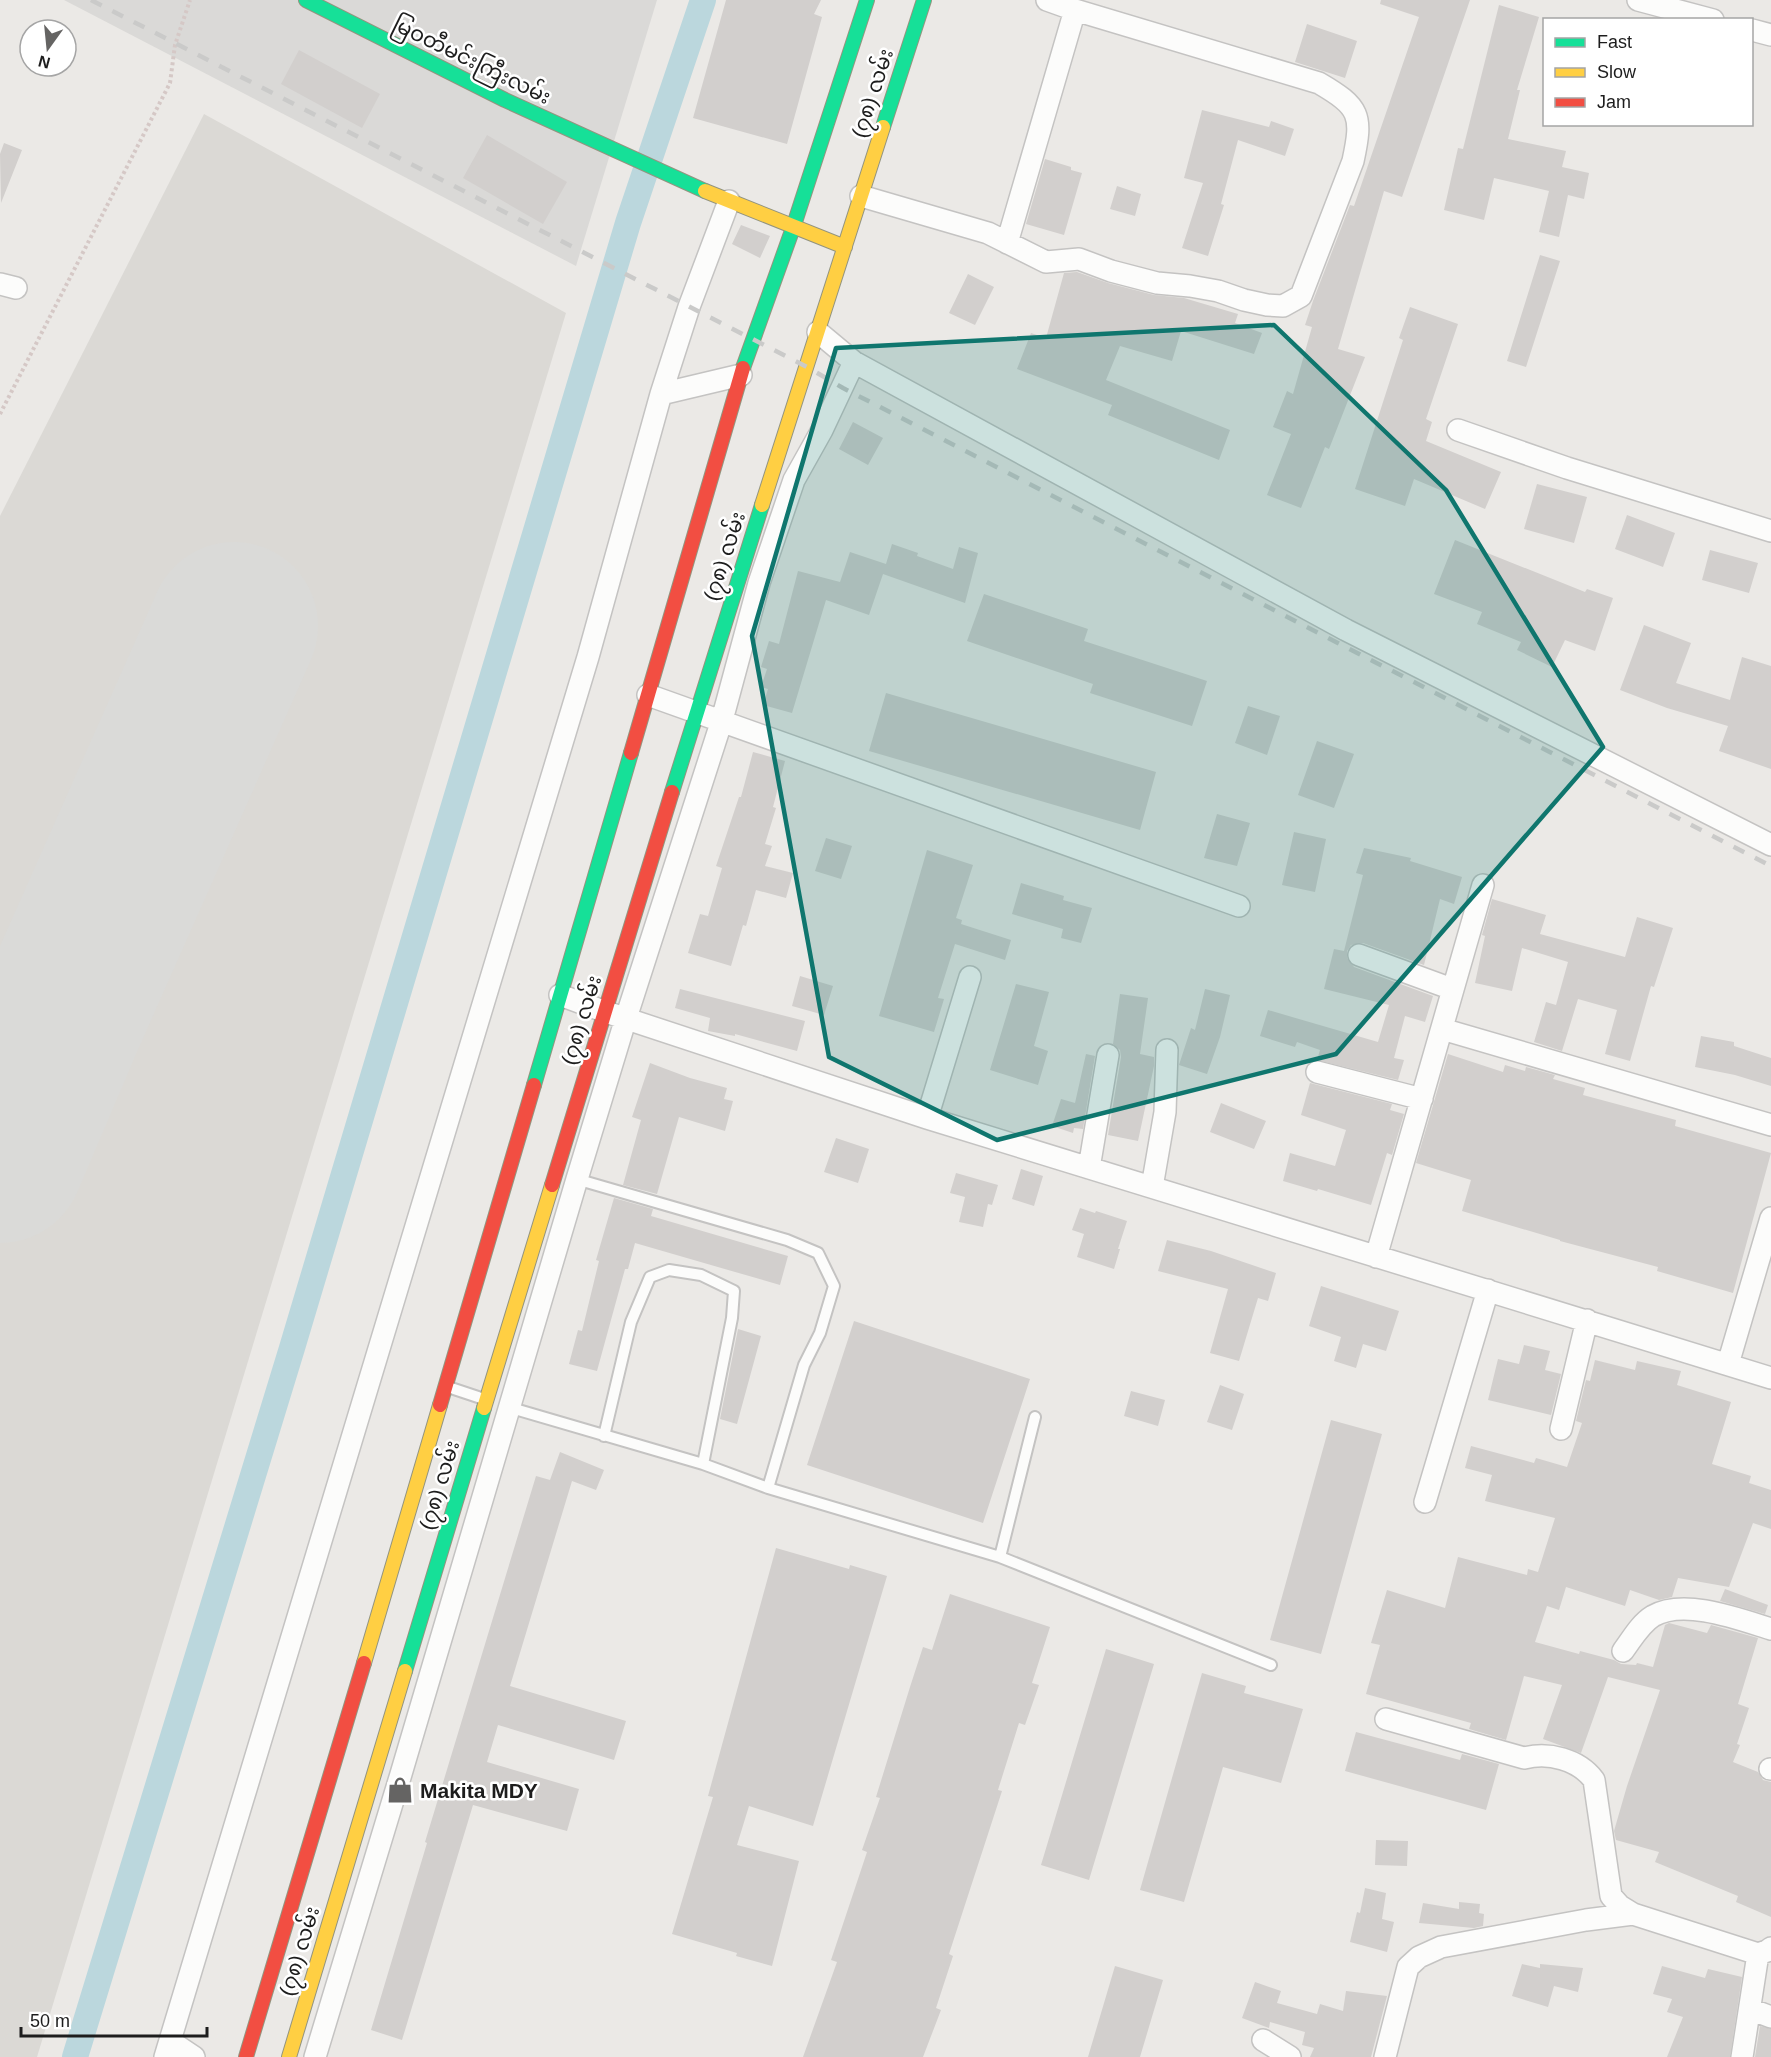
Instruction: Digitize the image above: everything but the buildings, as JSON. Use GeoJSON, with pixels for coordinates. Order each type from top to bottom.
{"type":"FeatureCollection","features":[{"type":"Feature","properties":{"kind":"main road","name":"မြဝတီမင်းကြီးလမ်း"},"geometry":{"type":"LineString","coordinates":[[306,0],[418,58],[636,162],[793,228],[845,247]]}},
{"type":"Feature","properties":{"kind":"main road","name":"(၇၈) လမ်း"},"geometry":{"type":"LineString","coordinates":[[246,2057],[446,1386],[741,375],[793,228],[867,0]]}},
{"type":"Feature","properties":{"kind":"main road","name":"(၇၈) လမ်း"},"geometry":{"type":"LineString","coordinates":[[289,2057],[696,712],[924,0]]}},
{"type":"Feature","properties":{"kind":"street"},"geometry":{"type":"LineString","coordinates":[[861,196],[988,233],[1046,262],[1079,260],[1157,284],[1199,287],[1268,305],[1283,306],[1301,296],[1353,161],[1358,138],[1355,111],[1342,97],[1319,84],[1047,0]]}},
{"type":"Feature","properties":{"kind":"street"},"geometry":{"type":"LineString","coordinates":[[1639,0],[1706,18]]}},
{"type":"Feature","properties":{"kind":"street"},"geometry":{"type":"LineString","coordinates":[[1007,243],[1075,10]]}},
{"type":"Feature","properties":{"kind":"street"},"geometry":{"type":"LineString","coordinates":[[1753,30],[1771,35]]}},
{"type":"Feature","properties":{"kind":"street"},"geometry":{"type":"LineString","coordinates":[[194,2057],[168,2049],[588,657],[661,394],[689,307],[729,201]]}},
{"type":"Feature","properties":{"kind":"street"},"geometry":{"type":"LineString","coordinates":[[818,332],[854,362],[1346,630],[1771,845]]}},
{"type":"Feature","properties":{"kind":"street"},"geometry":{"type":"LineString","coordinates":[[315,2057],[626,1018],[722,720],[759,583],[794,480],[822,430],[854,362]]}},
{"type":"Feature","properties":{"kind":"street"},"geometry":{"type":"LineString","coordinates":[[661,394],[741,375]]}},
{"type":"Feature","properties":{"kind":"street"},"geometry":{"type":"LineString","coordinates":[[1458,430],[1567,468],[1771,531]]}},
{"type":"Feature","properties":{"kind":"street"},"geometry":{"type":"LineString","coordinates":[[648,695],[1239,906]]}},
{"type":"Feature","properties":{"kind":"street"},"geometry":{"type":"LineString","coordinates":[[1376,1257],[1483,885]]}},
{"type":"Feature","properties":{"kind":"street"},"geometry":{"type":"LineString","coordinates":[[1359,955],[1452,989]]}},
{"type":"Feature","properties":{"kind":"street"},"geometry":{"type":"LineString","coordinates":[[927,1118],[970,977]]}},
{"type":"Feature","properties":{"kind":"street"},"geometry":{"type":"LineString","coordinates":[[560,995],[927,1118],[1771,1378]]}},
{"type":"Feature","properties":{"kind":"street"},"geometry":{"type":"LineString","coordinates":[[1442,1029],[1771,1125]]}},
{"type":"Feature","properties":{"kind":"street"},"geometry":{"type":"LineString","coordinates":[[1152,1187],[1165,1112],[1167,1050]]}},
{"type":"Feature","properties":{"kind":"street"},"geometry":{"type":"LineString","coordinates":[[1089,1168],[1108,1055]]}},
{"type":"Feature","properties":{"kind":"street"},"geometry":{"type":"LineString","coordinates":[[1317,1072],[1422,1099]]}},
{"type":"Feature","properties":{"kind":"street"},"geometry":{"type":"LineString","coordinates":[[1728,1364],[1771,1218]]}},
{"type":"Feature","properties":{"kind":"street"},"geometry":{"type":"LineString","coordinates":[[1425,1502],[1488,1290]]}},
{"type":"Feature","properties":{"kind":"street"},"geometry":{"type":"LineString","coordinates":[[1561,1429],[1587,1320]]}},
{"type":"Feature","properties":{"kind":"street"},"geometry":{"type":"LineString","coordinates":[[1623,1651],[1640,1627],[1653,1616],[1668,1610],[1683,1609],[1721,1614],[1771,1629]]}},
{"type":"Feature","properties":{"kind":"street"},"geometry":{"type":"LineString","coordinates":[[1386,1719],[1524,1758],[1547,1754],[1574,1763],[1588,1772],[1594,1780],[1596,1789],[1611,1896],[1633,1914],[1764,1951],[1750,2009],[1742,2057]]}},
{"type":"Feature","properties":{"kind":"street"},"geometry":{"type":"LineString","coordinates":[[1385,2057],[1408,1967],[1419,1957],[1441,1947],[1586,1920],[1633,1914]]}},
{"type":"Feature","properties":{"kind":"street"},"geometry":{"type":"LineString","coordinates":[[1750,2009],[1771,2017]]}},
{"type":"Feature","properties":{"kind":"street"},"geometry":{"type":"LineString","coordinates":[[1263,2040],[1290,2057]]}},
{"type":"Feature","properties":{"kind":"lane"},"geometry":{"type":"LineString","coordinates":[[555,1173],[787,1240],[818,1253],[834,1286],[820,1333],[804,1365],[768,1488]]}},
{"type":"Feature","properties":{"kind":"lane"},"geometry":{"type":"LineString","coordinates":[[604,1436],[631,1322],[650,1277],[669,1270],[701,1275],[734,1291],[732,1318],[703,1464]]}},
{"type":"Feature","properties":{"kind":"lane"},"geometry":{"type":"LineString","coordinates":[[446,1386],[604,1436],[703,1464],[768,1488],[1000,1557],[1271,1665]]}},
{"type":"Feature","properties":{"kind":"lane"},"geometry":{"type":"LineString","coordinates":[[1000,1557],[1035,1417]]}},
{"type":"Feature","properties":{"kind":"path"},"geometry":{"type":"LineString","coordinates":[[0,414],[170,83],[175,45],[190,0]]}},
{"type":"Feature","properties":{"kind":"highlighted area"},"geometry":{"type":"Polygon","coordinates":[[[1274,325],[1446,490],[1603,747],[1336,1054],[997,1140],[829,1057],[752,636],[836,348],[1274,325]]]}},
{"type":"Feature","properties":{"kind":"shaded area"},"geometry":{"type":"Polygon","coordinates":[[[64,0],[657,0],[576,266],[64,0]]]}},
{"type":"Feature","properties":{"kind":"shaded area"},"geometry":{"type":"Polygon","coordinates":[[[204,114],[566,313],[37,2057],[0,2057],[0,516],[204,114]]]}},
{"type":"Feature","properties":{"kind":"waterway"},"geometry":{"type":"LineString","coordinates":[[75,2057],[292,1348],[628,223],[703,0]]}},
{"type":"Feature","properties":{"kind":"runway"},"geometry":{"type":"LineString","coordinates":[[0,1159],[234,626]]}},
{"type":"Feature","properties":{"kind":"railway"},"geometry":{"type":"LineString","coordinates":[[91,0],[807,367],[843,388],[1771,866]]}},
{"type":"Feature","properties":{"kind":"traffic: fast"},"geometry":{"type":"LineString","coordinates":[[306,0],[505,100],[705,191]]}},
{"type":"Feature","properties":{"kind":"traffic: fast"},"geometry":{"type":"LineString","coordinates":[[743,368],[793,228],[867,0]]}},
{"type":"Feature","properties":{"kind":"traffic: fast"},"geometry":{"type":"LineString","coordinates":[[883,127],[924,0]]}},
{"type":"Feature","properties":{"kind":"traffic: fast"},"geometry":{"type":"LineString","coordinates":[[672,792],[762,505]]}},
{"type":"Feature","properties":{"kind":"traffic: fast"},"geometry":{"type":"LineString","coordinates":[[534,1085],[631,753]]}},
{"type":"Feature","properties":{"kind":"traffic: fast"},"geometry":{"type":"LineString","coordinates":[[405,1671],[484,1408]]}},
{"type":"Feature","properties":{"kind":"traffic: slow"},"geometry":{"type":"LineString","coordinates":[[762,505],[883,127]]}},
{"type":"Feature","properties":{"kind":"traffic: slow"},"geometry":{"type":"LineString","coordinates":[[705,191],[845,247]]}},
{"type":"Feature","properties":{"kind":"traffic: slow"},"geometry":{"type":"LineString","coordinates":[[484,1408],[552,1185]]}},
{"type":"Feature","properties":{"kind":"traffic: slow"},"geometry":{"type":"LineString","coordinates":[[364,1663],[440,1405]]}},
{"type":"Feature","properties":{"kind":"traffic: slow"},"geometry":{"type":"LineString","coordinates":[[289,2057],[405,1671]]}},
{"type":"Feature","properties":{"kind":"traffic: jam"},"geometry":{"type":"LineString","coordinates":[[631,753],[743,368]]}},
{"type":"Feature","properties":{"kind":"traffic: jam"},"geometry":{"type":"LineString","coordinates":[[552,1185],[672,792]]}},
{"type":"Feature","properties":{"kind":"traffic: jam"},"geometry":{"type":"LineString","coordinates":[[440,1405],[534,1085]]}},
{"type":"Feature","properties":{"kind":"traffic: jam"},"geometry":{"type":"LineString","coordinates":[[246,2057],[364,1663]]}},
{"type":"Feature","properties":{"kind":"place","name":"Makita MDY"},"geometry":{"type":"Point","coordinates":[400,1790]}}]}
